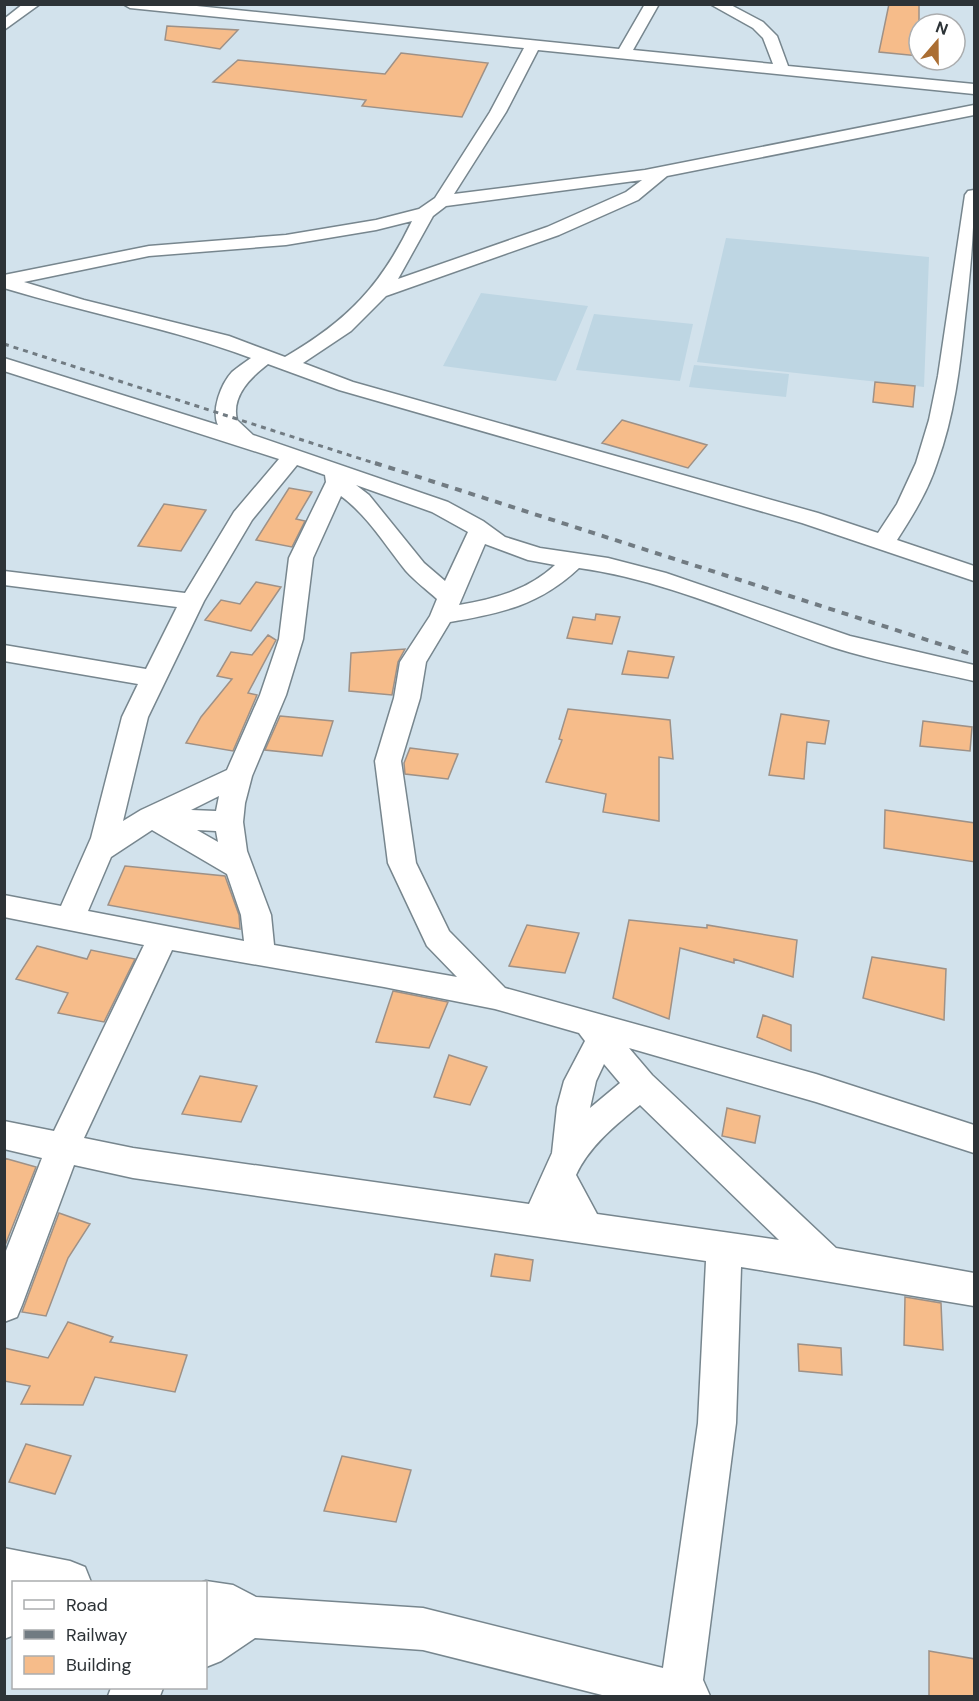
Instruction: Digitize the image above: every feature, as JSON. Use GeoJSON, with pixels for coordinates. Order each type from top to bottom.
{"type":"FeatureCollection","features":[{"type":"Feature","properties":{"kind":"street"},"geometry":{"type":"LineString","coordinates":[[4,26],[33,4]]}},
{"type":"Feature","properties":{"kind":"street"},"geometry":{"type":"LineString","coordinates":[[130,4],[975,89]]}},
{"type":"Feature","properties":{"kind":"street"},"geometry":{"type":"LineString","coordinates":[[624,53],[652,4]]}},
{"type":"Feature","properties":{"kind":"street"},"geometry":{"type":"LineString","coordinates":[[717,4],[737,10],[770,36],[782,69]]}},
{"type":"Feature","properties":{"kind":"street"},"geometry":{"type":"LineString","coordinates":[[4,281],[149,251],[286,240],[328,234],[425,213],[441,201],[498,112],[534,44]]}},
{"type":"Feature","properties":{"kind":"street"},"geometry":{"type":"LineString","coordinates":[[441,201],[666,171],[975,110]]}},
{"type":"Feature","properties":{"kind":"street"},"geometry":{"type":"LineString","coordinates":[[377,293],[553,231],[632,196],[666,171]]}},
{"type":"Feature","properties":{"kind":"street"},"geometry":{"type":"LineString","coordinates":[[883,543],[902,519],[924,473],[936,435],[947,383],[968,225],[975,195]]}},
{"type":"Feature","properties":{"kind":"street"},"geometry":{"type":"LineString","coordinates":[[286,364],[328,339],[354,319],[398,268],[425,213]]}},
{"type":"Feature","properties":{"kind":"street"},"geometry":{"type":"LineString","coordinates":[[4,266],[103,260]]}},
{"type":"Feature","properties":{"kind":"street"},"geometry":{"type":"LineString","coordinates":[[4,281],[76,303],[222,340],[406,405],[810,518],[975,574]]}},
{"type":"Feature","properties":{"kind":"street"},"geometry":{"type":"LineString","coordinates":[[245,440],[227,422],[226,405],[239,377],[266,356]]}},
{"type":"Feature","properties":{"kind":"street"},"geometry":{"type":"LineString","coordinates":[[4,364],[245,440],[292,457],[335,477],[440,507],[496,542],[536,555],[572,562],[608,565],[658,578],[844,642],[975,673]]}},
{"type":"Feature","properties":{"kind":"street"},"geometry":{"type":"LineString","coordinates":[[69,920],[100,850],[113,813],[122,765],[135,717],[192,601],[242,517],[292,457]]}},
{"type":"Feature","properties":{"kind":"street"},"geometry":{"type":"LineString","coordinates":[[335,477],[361,500],[446,607]]}},
{"type":"Feature","properties":{"kind":"street"},"geometry":{"type":"LineString","coordinates":[[260,955],[256,915],[233,851],[229,822],[231,803],[238,776],[273,695],[291,639],[301,558],[335,477]]}},
{"type":"Feature","properties":{"kind":"street"},"geometry":{"type":"LineString","coordinates":[[480,530],[446,607],[413,662],[407,698],[388,761],[402,863],[438,938],[495,997]]}},
{"type":"Feature","properties":{"kind":"street"},"geometry":{"type":"LineString","coordinates":[[446,607],[506,603],[533,594],[556,579],[572,562]]}},
{"type":"Feature","properties":{"kind":"street"},"geometry":{"type":"LineString","coordinates":[[4,578],[192,601]]}},
{"type":"Feature","properties":{"kind":"street"},"geometry":{"type":"LineString","coordinates":[[4,653],[155,679]]}},
{"type":"Feature","properties":{"kind":"street"},"geometry":{"type":"LineString","coordinates":[[100,850],[151,818],[238,776]]}},
{"type":"Feature","properties":{"kind":"street"},"geometry":{"type":"LineString","coordinates":[[113,813],[151,818],[229,822]]}},
{"type":"Feature","properties":{"kind":"street"},"geometry":{"type":"LineString","coordinates":[[151,818],[241,869]]}},
{"type":"Feature","properties":{"kind":"street"},"geometry":{"type":"LineString","coordinates":[[4,906],[69,920],[384,975],[495,997],[595,1031],[816,1088],[975,1139]]}},
{"type":"Feature","properties":{"kind":"street"},"geometry":{"type":"LineString","coordinates":[[4,1305],[63,1148],[163,937]]}},
{"type":"Feature","properties":{"kind":"street"},"geometry":{"type":"LineString","coordinates":[[595,1031],[641,1085],[827,1263]]}},
{"type":"Feature","properties":{"kind":"street"},"geometry":{"type":"LineString","coordinates":[[539,1221],[564,1164],[579,1081],[590,1058],[595,1031]]}},
{"type":"Feature","properties":{"kind":"street"},"geometry":{"type":"LineString","coordinates":[[564,1164],[603,1116],[641,1085]]}},
{"type":"Feature","properties":{"kind":"street"},"geometry":{"type":"LineString","coordinates":[[4,1136],[156,1167],[827,1263],[975,1289]]}},
{"type":"Feature","properties":{"kind":"street"},"geometry":{"type":"LineString","coordinates":[[564,1164],[586,1228]]}},
{"type":"Feature","properties":{"kind":"street"},"geometry":{"type":"LineString","coordinates":[[207,1602],[233,1606],[250,1617],[423,1629],[683,1696],[717,1424],[724,1248]]}},
{"type":"Feature","properties":{"kind":"street"},"geometry":{"type":"LineString","coordinates":[[4,1618],[12,1599]]}},
{"type":"Feature","properties":{"kind":"street"},"geometry":{"type":"LineString","coordinates":[[207,1645],[250,1617]]}},
{"type":"Feature","properties":{"kind":"shaded area"},"geometry":{"type":"Polygon","coordinates":[[[726,238],[929,257],[924,387],[697,362],[726,238]]]}},
{"type":"Feature","properties":{"kind":"shaded area"},"geometry":{"type":"Polygon","coordinates":[[[481,293],[588,306],[556,381],[443,366],[481,293]]]}},
{"type":"Feature","properties":{"kind":"shaded area"},"geometry":{"type":"Polygon","coordinates":[[[594,314],[693,324],[680,381],[576,370],[594,314]]]}},
{"type":"Feature","properties":{"kind":"shaded area"},"geometry":{"type":"Polygon","coordinates":[[[694,365],[789,374],[786,397],[689,387],[694,365]]]}},
{"type":"Feature","properties":{"kind":"building"},"geometry":{"type":"Polygon","coordinates":[[[889,4],[919,4],[919,12],[907,12],[907,55],[879,52],[889,4]]]}},
{"type":"Feature","properties":{"kind":"building"},"geometry":{"type":"Polygon","coordinates":[[[167,26],[238,30],[220,49],[165,40],[167,26]]]}},
{"type":"Feature","properties":{"kind":"building"},"geometry":{"type":"Polygon","coordinates":[[[401,53],[488,63],[462,117],[362,106],[366,100],[213,82],[238,60],[385,74],[401,53]]]}},
{"type":"Feature","properties":{"kind":"building"},"geometry":{"type":"Polygon","coordinates":[[[875,382],[915,386],[913,407],[873,402],[875,382]]]}},
{"type":"Feature","properties":{"kind":"building"},"geometry":{"type":"Polygon","coordinates":[[[622,420],[707,445],[688,468],[602,443],[622,420]]]}},
{"type":"Feature","properties":{"kind":"building"},"geometry":{"type":"Polygon","coordinates":[[[289,488],[312,492],[296,519],[305,521],[292,547],[256,540],[289,488]]]}},
{"type":"Feature","properties":{"kind":"building"},"geometry":{"type":"Polygon","coordinates":[[[164,504],[206,510],[181,551],[138,546],[164,504]]]}},
{"type":"Feature","properties":{"kind":"building"},"geometry":{"type":"Polygon","coordinates":[[[256,582],[281,587],[251,631],[205,620],[221,600],[240,604],[256,582]]]}},
{"type":"Feature","properties":{"kind":"building"},"geometry":{"type":"Polygon","coordinates":[[[596,614],[620,617],[612,644],[567,638],[573,617],[595,620],[596,614]]]}},
{"type":"Feature","properties":{"kind":"building"},"geometry":{"type":"Polygon","coordinates":[[[268,635],[276,640],[248,693],[257,695],[233,751],[186,743],[201,717],[232,679],[217,676],[231,652],[252,655],[268,635]]]}},
{"type":"Feature","properties":{"kind":"building"},"geometry":{"type":"Polygon","coordinates":[[[405,649],[398,662],[392,695],[349,691],[351,653],[405,649]]]}},
{"type":"Feature","properties":{"kind":"building"},"geometry":{"type":"Polygon","coordinates":[[[628,651],[674,657],[668,678],[622,674],[628,651]]]}},
{"type":"Feature","properties":{"kind":"building"},"geometry":{"type":"Polygon","coordinates":[[[568,709],[670,720],[673,759],[659,757],[659,821],[603,812],[606,794],[546,782],[562,740],[559,739],[568,709]]]}},
{"type":"Feature","properties":{"kind":"building"},"geometry":{"type":"Polygon","coordinates":[[[781,714],[829,721],[825,744],[807,742],[804,779],[769,775],[781,714]]]}},
{"type":"Feature","properties":{"kind":"building"},"geometry":{"type":"Polygon","coordinates":[[[280,716],[333,721],[322,756],[265,750],[280,716]]]}},
{"type":"Feature","properties":{"kind":"building"},"geometry":{"type":"Polygon","coordinates":[[[923,721],[972,727],[970,751],[920,746],[923,721]]]}},
{"type":"Feature","properties":{"kind":"building"},"geometry":{"type":"Polygon","coordinates":[[[410,748],[458,754],[448,779],[405,774],[404,763],[410,748]]]}},
{"type":"Feature","properties":{"kind":"building"},"geometry":{"type":"Polygon","coordinates":[[[885,810],[975,823],[975,862],[884,848],[885,810]]]}},
{"type":"Feature","properties":{"kind":"building"},"geometry":{"type":"Polygon","coordinates":[[[125,866],[225,876],[239,915],[240,929],[108,905],[125,866]]]}},
{"type":"Feature","properties":{"kind":"building"},"geometry":{"type":"Polygon","coordinates":[[[629,920],[707,928],[707,925],[797,940],[793,977],[734,959],[734,963],[680,948],[669,1019],[613,998],[629,920]]]}},
{"type":"Feature","properties":{"kind":"building"},"geometry":{"type":"Polygon","coordinates":[[[527,925],[579,933],[565,973],[509,966],[527,925]]]}},
{"type":"Feature","properties":{"kind":"building"},"geometry":{"type":"Polygon","coordinates":[[[37,946],[87,959],[91,950],[135,959],[104,1022],[58,1013],[68,993],[16,979],[37,946]]]}},
{"type":"Feature","properties":{"kind":"building"},"geometry":{"type":"Polygon","coordinates":[[[872,957],[946,969],[944,1020],[863,998],[872,957]]]}},
{"type":"Feature","properties":{"kind":"building"},"geometry":{"type":"Polygon","coordinates":[[[393,991],[448,1002],[429,1048],[376,1042],[393,991]]]}},
{"type":"Feature","properties":{"kind":"building"},"geometry":{"type":"Polygon","coordinates":[[[763,1015],[791,1025],[791,1051],[757,1037],[763,1015]]]}},
{"type":"Feature","properties":{"kind":"building"},"geometry":{"type":"Polygon","coordinates":[[[449,1055],[487,1067],[470,1105],[434,1097],[449,1055]]]}},
{"type":"Feature","properties":{"kind":"building"},"geometry":{"type":"Polygon","coordinates":[[[200,1076],[257,1086],[241,1122],[182,1114],[200,1076]]]}},
{"type":"Feature","properties":{"kind":"building"},"geometry":{"type":"Polygon","coordinates":[[[727,1108],[760,1116],[755,1143],[722,1136],[727,1108]]]}},
{"type":"Feature","properties":{"kind":"building"},"geometry":{"type":"Polygon","coordinates":[[[4,1158],[36,1167],[4,1248],[4,1158]]]}},
{"type":"Feature","properties":{"kind":"building"},"geometry":{"type":"Polygon","coordinates":[[[59,1213],[90,1224],[68,1258],[46,1316],[22,1312],[59,1213]]]}},
{"type":"Feature","properties":{"kind":"building"},"geometry":{"type":"Polygon","coordinates":[[[495,1254],[533,1260],[530,1281],[491,1276],[495,1254]]]}},
{"type":"Feature","properties":{"kind":"building"},"geometry":{"type":"Polygon","coordinates":[[[905,1297],[941,1303],[943,1350],[904,1345],[905,1297]]]}},
{"type":"Feature","properties":{"kind":"building"},"geometry":{"type":"Polygon","coordinates":[[[68,1322],[113,1337],[110,1342],[187,1355],[175,1392],[95,1377],[83,1405],[21,1404],[30,1386],[4,1381],[4,1348],[48,1358],[68,1322]]]}},
{"type":"Feature","properties":{"kind":"building"},"geometry":{"type":"Polygon","coordinates":[[[798,1344],[841,1348],[842,1375],[799,1371],[798,1344]]]}},
{"type":"Feature","properties":{"kind":"building"},"geometry":{"type":"Polygon","coordinates":[[[26,1444],[71,1456],[55,1494],[9,1482],[26,1444]]]}},
{"type":"Feature","properties":{"kind":"building"},"geometry":{"type":"Polygon","coordinates":[[[342,1456],[411,1470],[396,1522],[324,1511],[342,1456]]]}},
{"type":"Feature","properties":{"kind":"building"},"geometry":{"type":"Polygon","coordinates":[[[929,1651],[975,1659],[975,1696],[929,1696],[929,1651]]]}},
{"type":"Feature","properties":{"kind":"railway"},"geometry":{"type":"LineString","coordinates":[[4,344],[380,465]]}},
{"type":"Feature","properties":{"kind":"railway"},"geometry":{"type":"LineString","coordinates":[[375,463],[974,655]]}}]}
